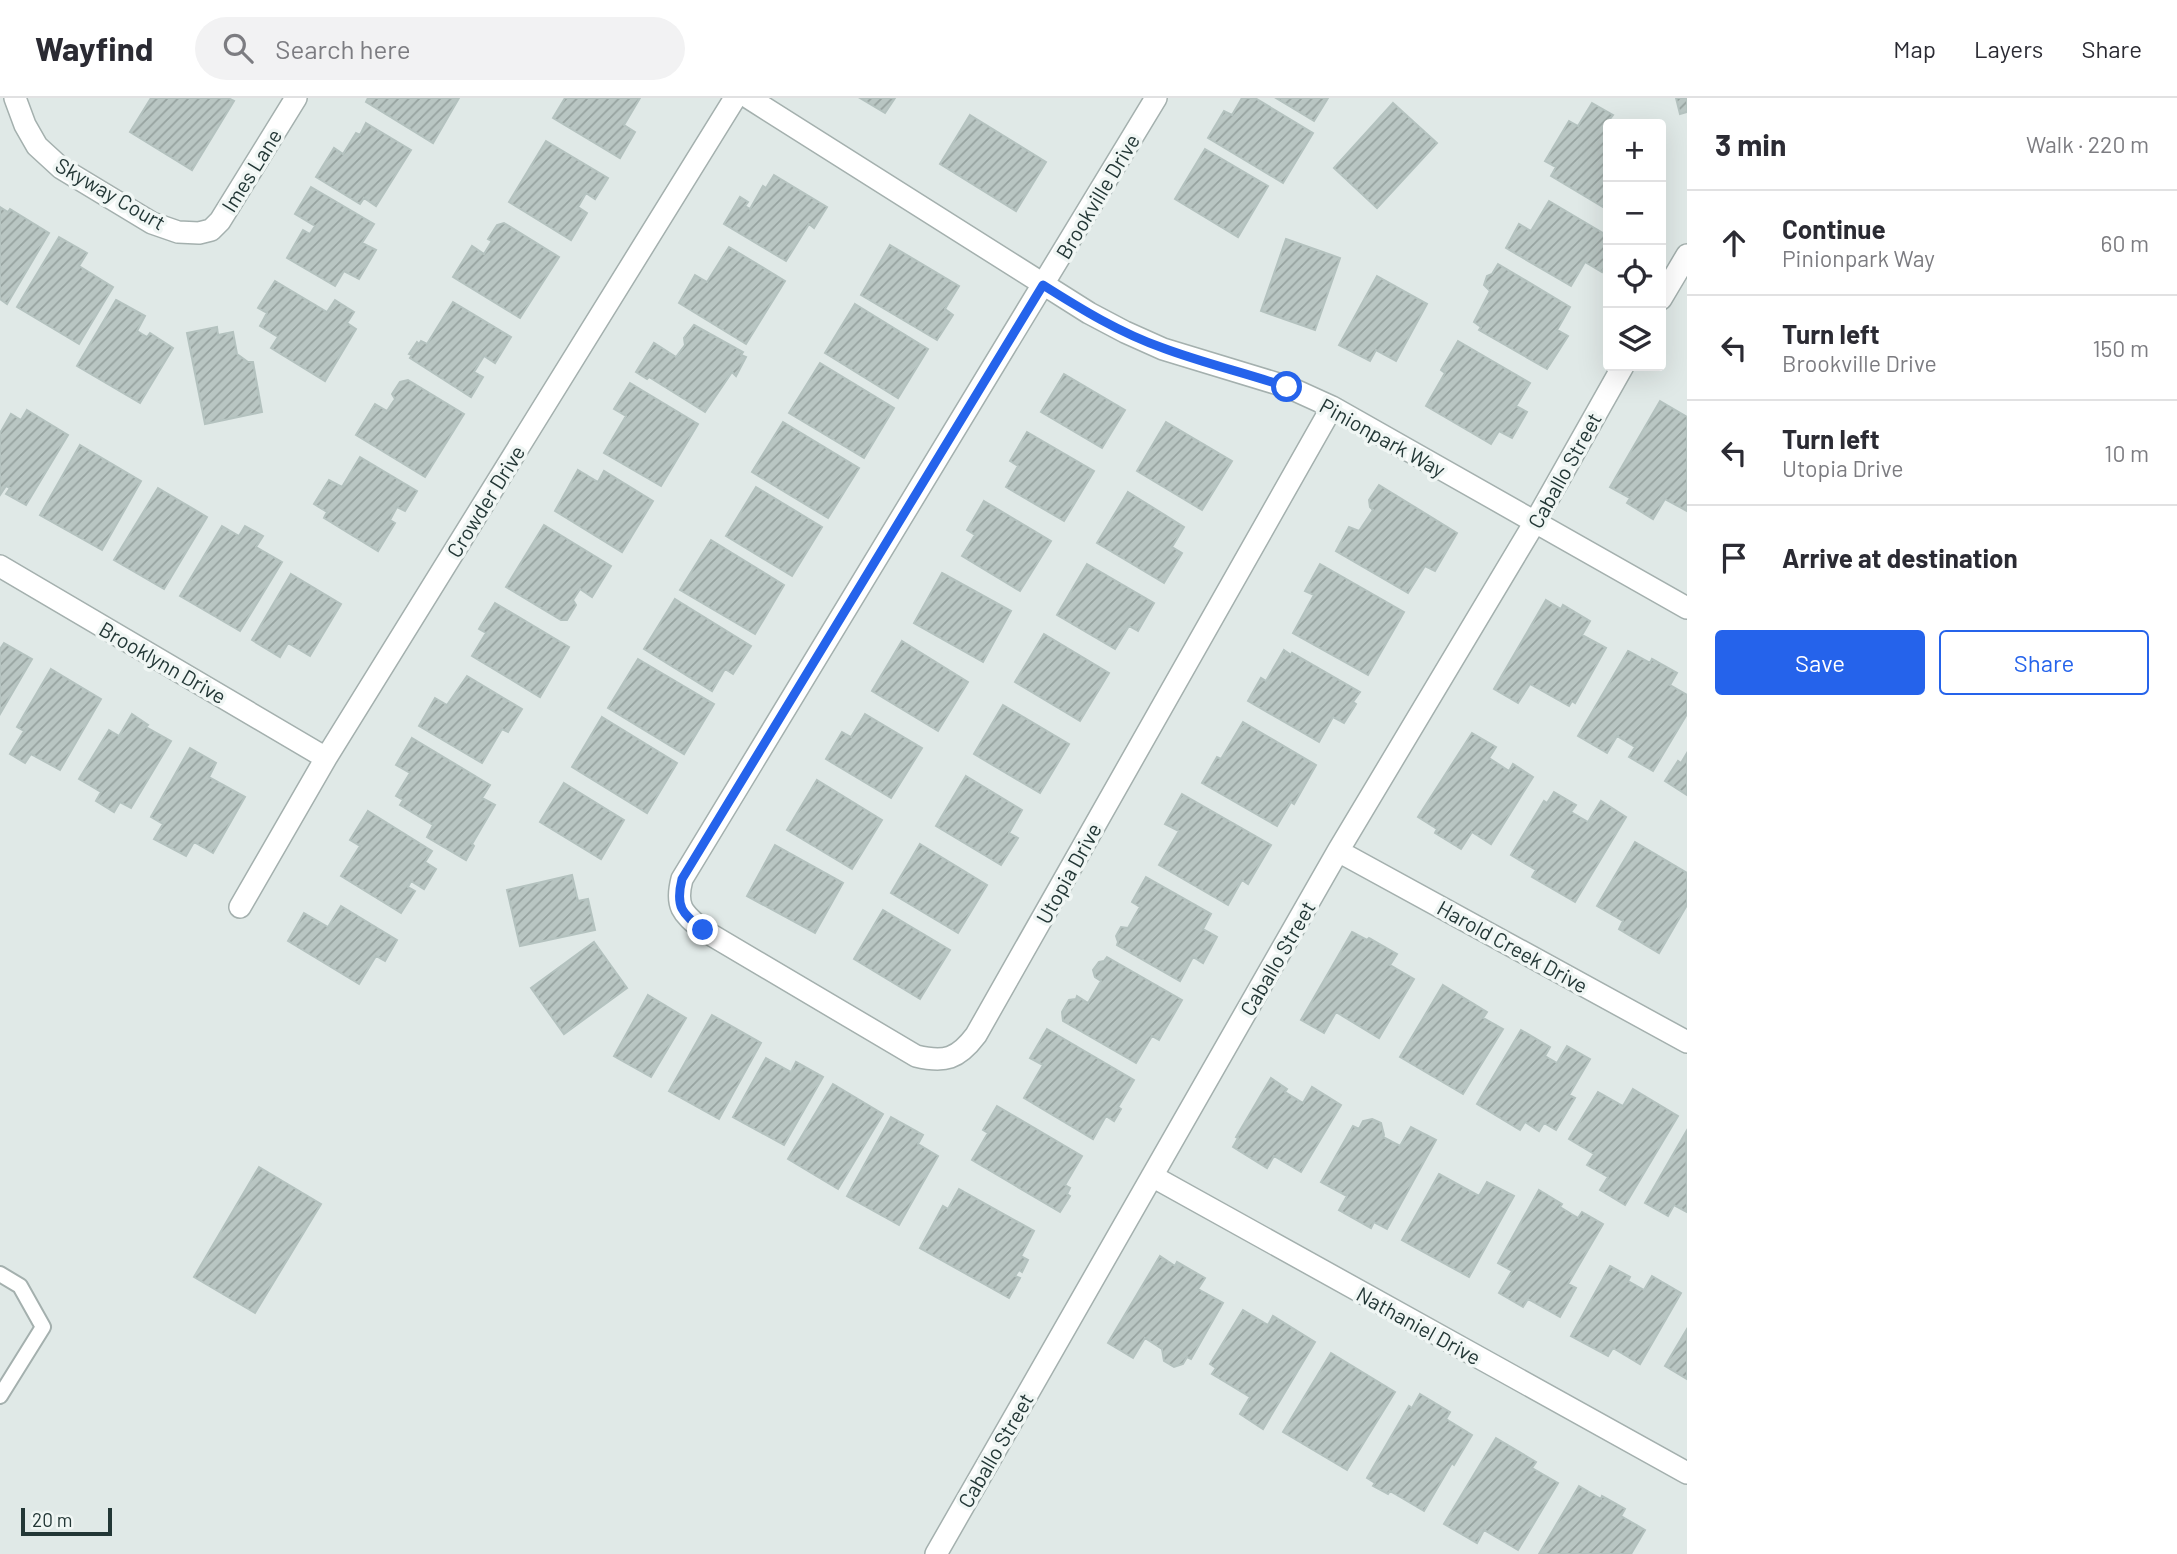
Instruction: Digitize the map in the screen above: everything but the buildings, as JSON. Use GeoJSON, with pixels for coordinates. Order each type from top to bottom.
{"type":"FeatureCollection","features":[{"type":"Feature","properties":{"kind":"street","name":"Skyway Court"},"geometry":{"type":"LineString","coordinates":[[15,98],[25,125],[37,146],[61,169],[152,223],[178,232],[199,233]]}},
{"type":"Feature","properties":{"kind":"street","name":"Imes Lane"},"geometry":{"type":"LineString","coordinates":[[199,233],[211,230],[220,221],[296,98]]}},
{"type":"Feature","properties":{"kind":"street","name":"Crowder Drive"},"geometry":{"type":"LineString","coordinates":[[240,908],[327,758],[735,98]]}},
{"type":"Feature","properties":{"kind":"street","name":"Pinionpark Way"},"geometry":{"type":"LineString","coordinates":[[748,98],[1088,313],[1163,349],[1287,387],[1332,407],[1687,608]]}},
{"type":"Feature","properties":{"kind":"street","name":"Brookville Drive"},"geometry":{"type":"LineString","coordinates":[[681,909],[678,894],[682,879],[1156,98]]}},
{"type":"Feature","properties":{"kind":"street"},"geometry":{"type":"LineString","coordinates":[[1666,291],[1687,255]]}},
{"type":"Feature","properties":{"kind":"street","name":"Caballo Street"},"geometry":{"type":"LineString","coordinates":[[936,1554],[1338,851],[1535,522],[1620,371]]}},
{"type":"Feature","properties":{"kind":"street","name":"Utopia Drive"},"geometry":{"type":"LineString","coordinates":[[681,909],[703,930],[916,1056],[934,1060],[950,1058],[964,1050],[976,1035],[1332,407]]}},
{"type":"Feature","properties":{"kind":"street","name":"Brooklynn Drive"},"geometry":{"type":"LineString","coordinates":[[0,566],[327,758]]}},
{"type":"Feature","properties":{"kind":"street","name":"Harold Creek Drive"},"geometry":{"type":"LineString","coordinates":[[1338,851],[1687,1042]]}},
{"type":"Feature","properties":{"kind":"street","name":"Nathaniel Drive"},"geometry":{"type":"LineString","coordinates":[[1152,1176],[1687,1473]]}},
{"type":"Feature","properties":{"kind":"lane"},"geometry":{"type":"LineString","coordinates":[[0,1275],[20,1286],[43,1326],[0,1396]]}},
{"type":"Feature","properties":{"kind":"route"},"geometry":{"type":"LineString","coordinates":[[703,930],[681,909],[678,894],[682,879],[1043,285],[1088,313],[1163,349],[1287,387]]}}]}
